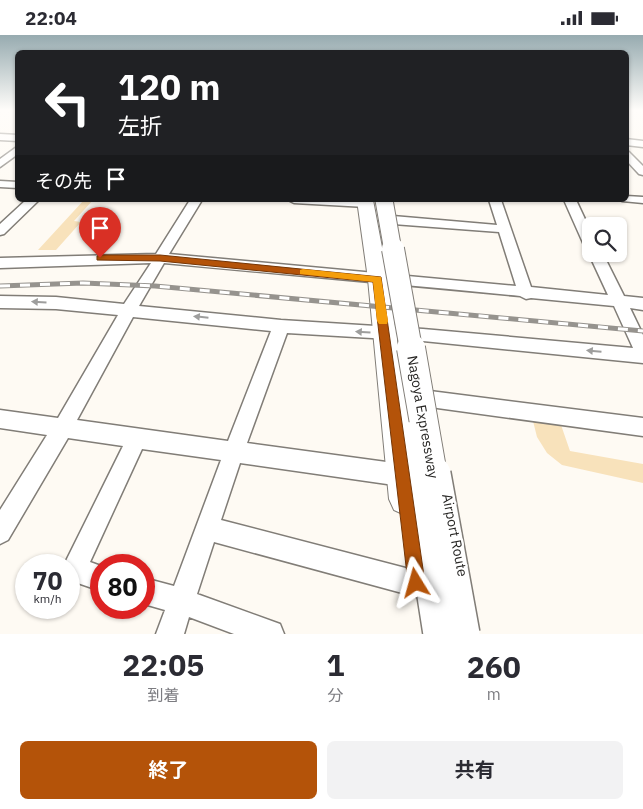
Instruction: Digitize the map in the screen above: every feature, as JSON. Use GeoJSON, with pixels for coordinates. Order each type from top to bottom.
{"type":"FeatureCollection","features":[{"type":"Feature","properties":{"kind":"highway"},"geometry":{"type":"LineString","coordinates":[[378,204],[378,279],[401,475],[423,634]]}},
{"type":"Feature","properties":{"kind":"highway","name":"Airport Route"},"geometry":{"type":"LineString","coordinates":[[378,204],[407,281],[474,634]]}},
{"type":"Feature","properties":{"kind":"highway","name":"Nagoya Expressway"},"geometry":{"type":"LineString","coordinates":[[378,204],[441,634]]}},
{"type":"Feature","properties":{"kind":"highway","name":"Nagoya Expressway"},"geometry":{"type":"LineString","coordinates":[[378,204],[462,634]]}},
{"type":"Feature","properties":{"kind":"street"},"geometry":{"type":"LineString","coordinates":[[629,142],[643,144]]}},
{"type":"Feature","properties":{"kind":"street"},"geometry":{"type":"LineString","coordinates":[[0,164],[15,152]]}},
{"type":"Feature","properties":{"kind":"street"},"geometry":{"type":"LineString","coordinates":[[0,184],[15,185]]}},
{"type":"Feature","properties":{"kind":"street"},"geometry":{"type":"LineString","coordinates":[[629,199],[643,200]]}},
{"type":"Feature","properties":{"kind":"street"},"geometry":{"type":"LineString","coordinates":[[0,231],[31,202]]}},
{"type":"Feature","properties":{"kind":"street"},"geometry":{"type":"LineString","coordinates":[[0,532],[63,427],[129,309],[195,202]]}},
{"type":"Feature","properties":{"kind":"street"},"geometry":{"type":"LineString","coordinates":[[336,202],[378,204],[504,229]]}},
{"type":"Feature","properties":{"kind":"street"},"geometry":{"type":"LineString","coordinates":[[496,202],[526,293]]}},
{"type":"Feature","properties":{"kind":"street"},"geometry":{"type":"LineString","coordinates":[[571,202],[582,226]]}},
{"type":"Feature","properties":{"kind":"street"},"geometry":{"type":"LineString","coordinates":[[0,263],[73,259],[160,258],[643,304]]}},
{"type":"Feature","properties":{"kind":"street"},"geometry":{"type":"LineString","coordinates":[[600,262],[643,354]]}},
{"type":"Feature","properties":{"kind":"street"},"geometry":{"type":"LineString","coordinates":[[0,302],[56,303],[281,326],[643,354]]}},
{"type":"Feature","properties":{"kind":"street"},"geometry":{"type":"LineString","coordinates":[[170,634],[234,451],[281,326]]}},
{"type":"Feature","properties":{"kind":"street"},"geometry":{"type":"LineString","coordinates":[[430,399],[643,427]]}},
{"type":"Feature","properties":{"kind":"street"},"geometry":{"type":"LineString","coordinates":[[0,419],[401,475]]}},
{"type":"Feature","properties":{"kind":"street"},"geometry":{"type":"LineString","coordinates":[[90,575],[74,570],[137,438]]}},
{"type":"Feature","properties":{"kind":"street"},"geometry":{"type":"LineString","coordinates":[[207,528],[416,583]]}},
{"type":"Feature","properties":{"kind":"street"},"geometry":{"type":"LineString","coordinates":[[155,594],[180,601],[270,634]]}},
{"type":"Feature","properties":{"kind":"shaded area"},"geometry":{"type":"Polygon","coordinates":[[[82,202],[91,202],[74,221],[81,222],[56,250],[38,250],[82,202]]]}},
{"type":"Feature","properties":{"kind":"shaded area"},"geometry":{"type":"Polygon","coordinates":[[[532,417],[560,422],[570,451],[643,464],[643,483],[562,465],[547,453],[537,437],[532,417]]]}},
{"type":"Feature","properties":{"kind":"railway"},"geometry":{"type":"LineString","coordinates":[[0,286],[83,283],[155,286],[643,331]]}},
{"type":"Feature","properties":{"kind":"slow traffic"},"geometry":{"type":"LineString","coordinates":[[303,272],[378,279],[383,321]]}},
{"type":"Feature","properties":{"kind":"route"},"geometry":{"type":"LineString","coordinates":[[100,258],[160,258],[378,279],[416,583]]}}]}
